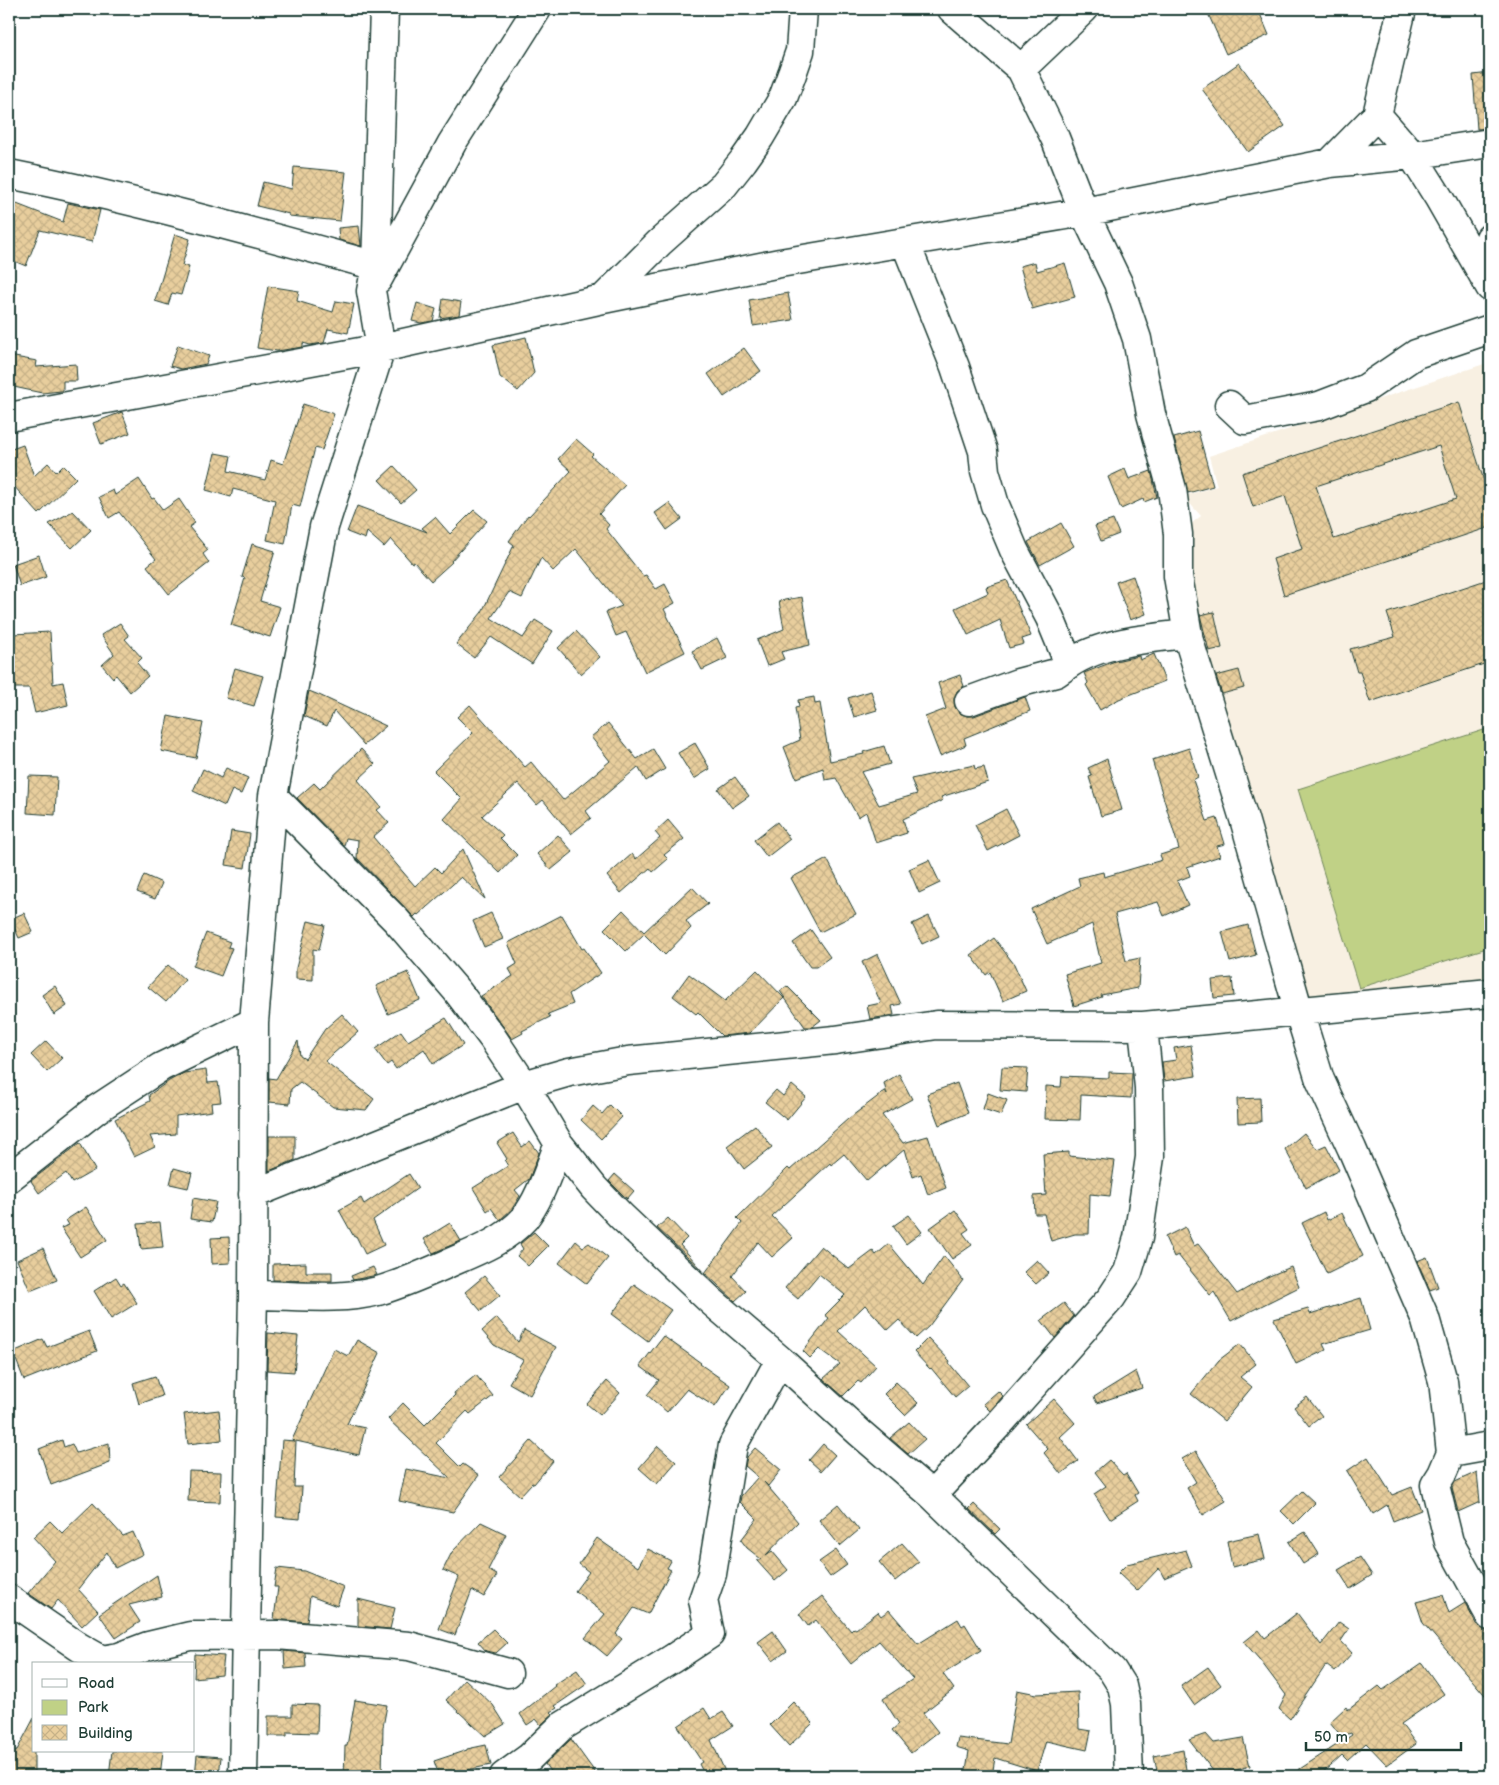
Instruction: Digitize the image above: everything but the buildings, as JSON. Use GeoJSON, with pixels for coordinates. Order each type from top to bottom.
{"type":"FeatureCollection","features":[{"type":"Feature","properties":{"kind":"street"},"geometry":{"type":"LineString","coordinates":[[243,1776],[253,1295],[254,1022],[273,796],[324,527],[381,348],[374,278],[384,9]]}},
{"type":"Feature","properties":{"kind":"street"},"geometry":{"type":"LineString","coordinates":[[374,278],[452,143],[537,9]]}},
{"type":"Feature","properties":{"kind":"street"},"geometry":{"type":"LineString","coordinates":[[603,299],[646,255],[724,185],[743,161],[783,98],[800,51],[803,9]]}},
{"type":"Feature","properties":{"kind":"street"},"geometry":{"type":"LineString","coordinates":[[952,9],[1021,68],[1055,138],[1084,212],[1118,283],[1137,339],[1151,414],[1172,489],[1178,534],[1178,576],[1188,634],[1244,819],[1298,1012],[1320,1080],[1425,1318],[1443,1381],[1451,1453],[1435,1485],[1436,1492],[1449,1542],[1490,1616]]}},
{"type":"Feature","properties":{"kind":"street"},"geometry":{"type":"LineString","coordinates":[[1021,68],[1084,9]]}},
{"type":"Feature","properties":{"kind":"street"},"geometry":{"type":"LineString","coordinates":[[1330,163],[1377,115],[1402,9]]}},
{"type":"Feature","properties":{"kind":"street"},"geometry":{"type":"LineString","coordinates":[[1377,115],[1412,155],[1488,282]]}},
{"type":"Feature","properties":{"kind":"street"},"geometry":{"type":"LineString","coordinates":[[9,417],[381,348],[603,299],[780,263],[1084,212],[1330,163],[1412,155],[1490,143]]}},
{"type":"Feature","properties":{"kind":"street"},"geometry":{"type":"LineString","coordinates":[[9,174],[196,216],[374,278]]}},
{"type":"Feature","properties":{"kind":"street"},"geometry":{"type":"LineString","coordinates":[[1488,282],[1490,238]]}},
{"type":"Feature","properties":{"kind":"street"},"geometry":{"type":"LineString","coordinates":[[905,242],[955,367],[983,451],[985,471],[995,505],[1014,550],[1050,618],[1069,664]]}},
{"type":"Feature","properties":{"kind":"street"},"geometry":{"type":"LineString","coordinates":[[1229,405],[1245,420],[1319,406],[1366,388],[1416,354],[1490,329]]}},
{"type":"Feature","properties":{"kind":"street"},"geometry":{"type":"LineString","coordinates":[[969,701],[1018,683],[1056,674],[1069,664],[1086,656],[1130,641],[1188,634]]}},
{"type":"Feature","properties":{"kind":"street"},"geometry":{"type":"LineString","coordinates":[[273,796],[396,920],[457,991],[492,1037],[524,1085],[559,1144],[594,1188],[620,1216],[710,1301],[780,1360],[932,1495],[1112,1670],[1122,1686],[1126,1704],[1129,1776]]}},
{"type":"Feature","properties":{"kind":"street"},"geometry":{"type":"LineString","coordinates":[[253,1194],[524,1085],[569,1072],[628,1061],[835,1040],[937,1025],[1143,1026],[1490,993]]}},
{"type":"Feature","properties":{"kind":"street"},"geometry":{"type":"LineString","coordinates":[[9,1178],[97,1108],[153,1072],[254,1022]]}},
{"type":"Feature","properties":{"kind":"street"},"geometry":{"type":"LineString","coordinates":[[932,1495],[999,1424],[1105,1304],[1128,1272],[1138,1238],[1150,1157],[1149,1088],[1143,1026]]}},
{"type":"Feature","properties":{"kind":"street"},"geometry":{"type":"LineString","coordinates":[[253,1295],[337,1296],[377,1291],[418,1277],[472,1254],[504,1236],[524,1218],[540,1192],[559,1144]]}},
{"type":"Feature","properties":{"kind":"street"},"geometry":{"type":"LineString","coordinates":[[504,1776],[537,1766],[562,1727],[710,1634],[703,1600],[712,1574],[733,1445],[780,1360]]}},
{"type":"Feature","properties":{"kind":"street"},"geometry":{"type":"LineString","coordinates":[[1451,1453],[1490,1446]]}},
{"type":"Feature","properties":{"kind":"street"},"geometry":{"type":"LineString","coordinates":[[9,1599],[79,1648],[102,1660],[119,1657],[148,1646],[190,1636],[246,1634],[409,1646],[508,1673]]}},
{"type":"Feature","properties":{"kind":"shaded area"},"geometry":{"type":"Polygon","coordinates":[[[1490,362],[1490,993],[1299,1012],[1188,634],[1178,534],[1201,516],[1183,496],[1217,486],[1209,456],[1490,362]]]}},
{"type":"Feature","properties":{"kind":"green space"},"geometry":{"type":"Polygon","coordinates":[[[1490,728],[1490,947],[1359,988],[1298,789],[1490,728]]]}}]}
